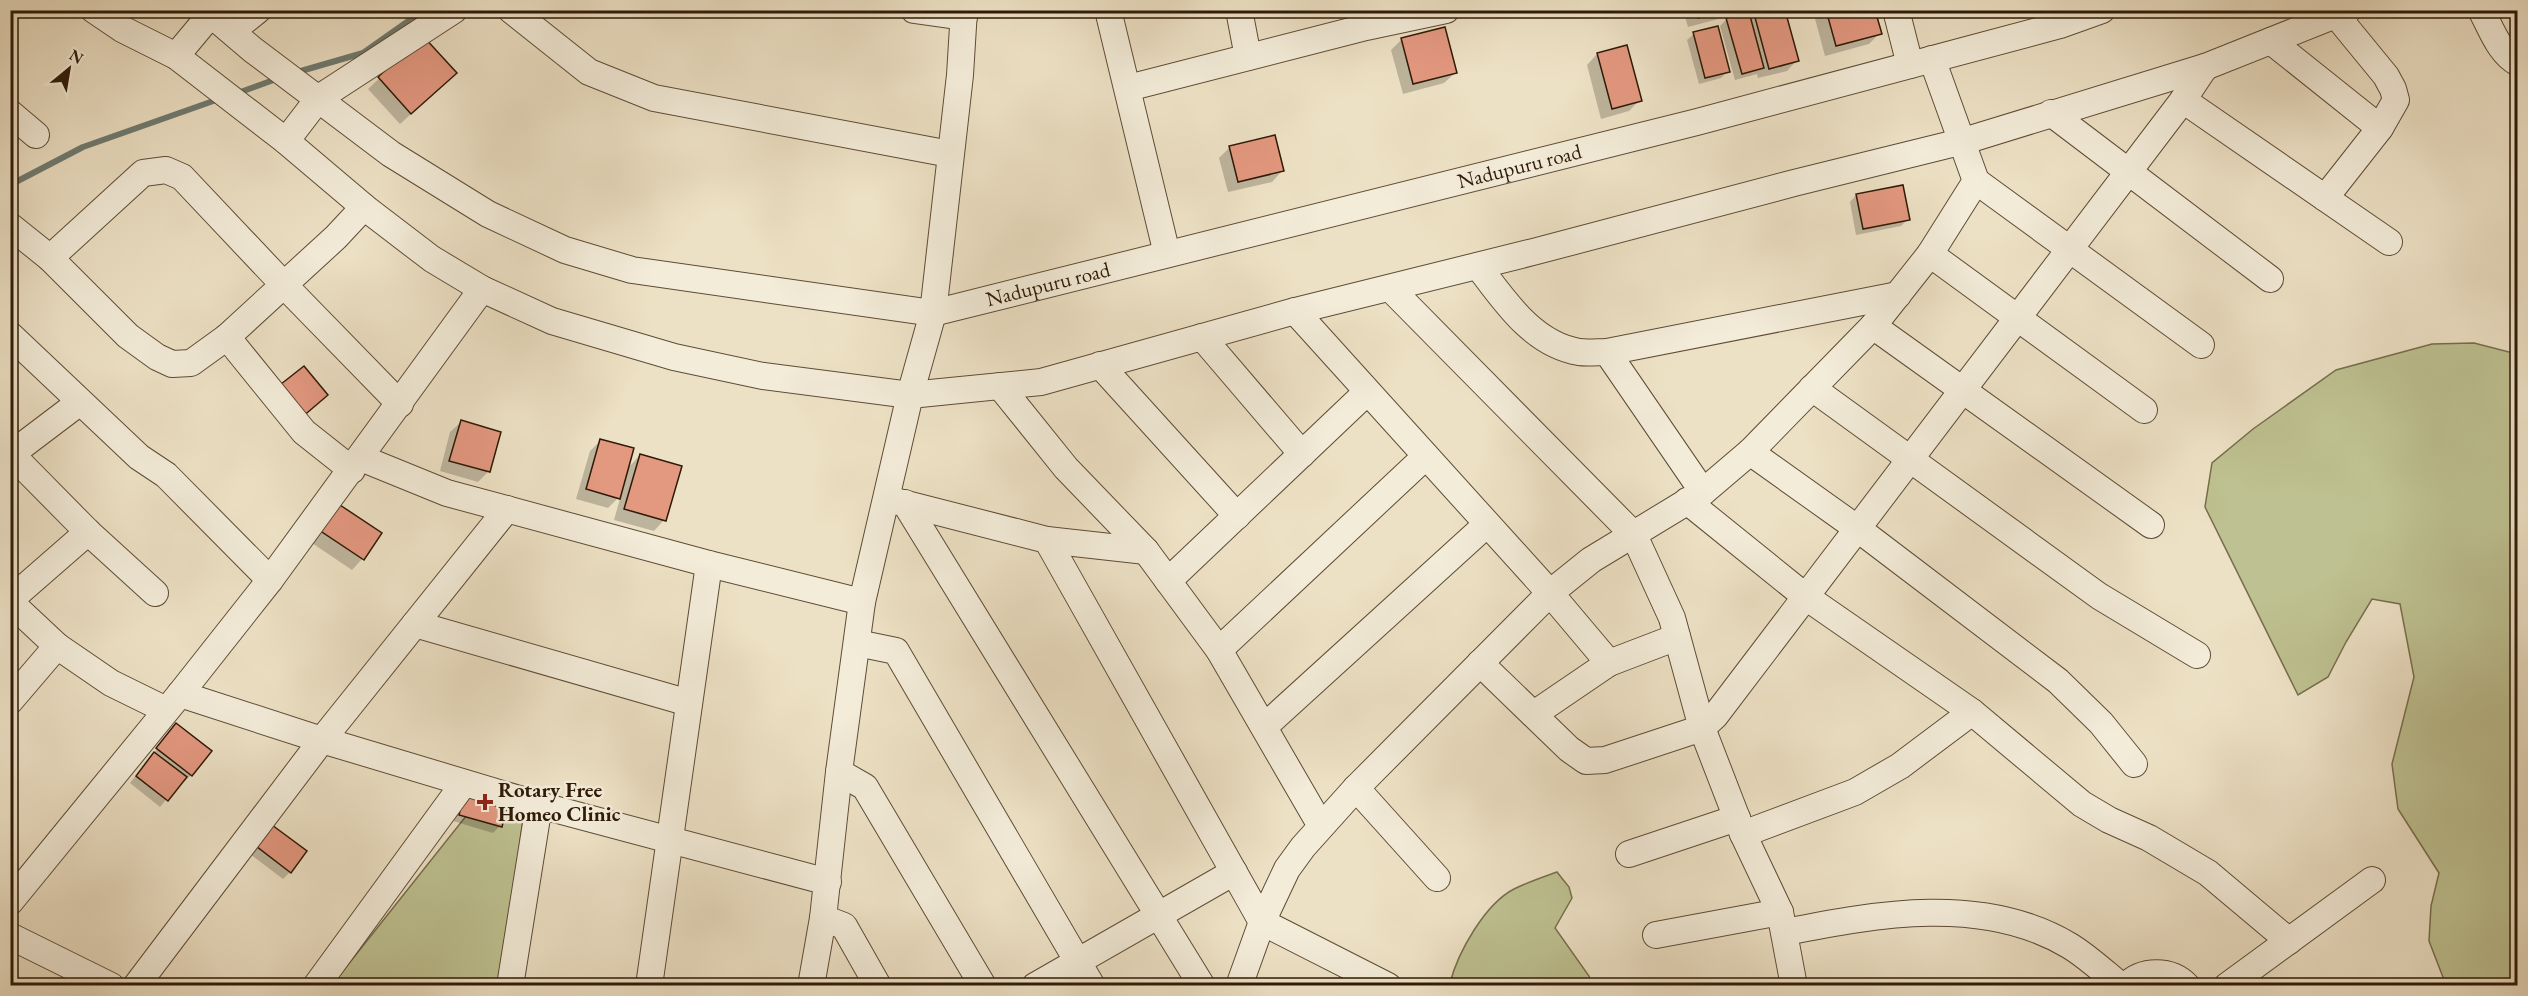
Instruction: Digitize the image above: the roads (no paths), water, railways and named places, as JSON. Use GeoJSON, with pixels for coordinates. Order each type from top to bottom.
{"type":"FeatureCollection","features":[{"type":"Feature","properties":{"kind":"street"},"geometry":{"type":"LineString","coordinates":[[94,10],[122,29],[176,56],[263,126],[286,141],[364,207],[432,259],[482,290],[552,321],[674,357],[763,376],[910,395],[1041,382],[1295,311],[1964,141],[2205,67],[2342,13],[2394,89],[2396,100],[2380,128],[2325,198]]}},
{"type":"Feature","properties":{"kind":"street"},"geometry":{"type":"LineString","coordinates":[[232,31],[258,10]]}},
{"type":"Feature","properties":{"kind":"street"},"geometry":{"type":"LineString","coordinates":[[286,141],[309,92],[454,10]]}},
{"type":"Feature","properties":{"kind":"street"},"geometry":{"type":"LineString","coordinates":[[511,10],[589,72],[654,98],[950,154]]}},
{"type":"Feature","properties":{"kind":"street"},"geometry":{"type":"LineString","coordinates":[[811,986],[828,882],[839,772],[862,602],[895,501],[910,395],[933,313],[960,75],[964,14],[914,10]]}},
{"type":"Feature","properties":{"kind":"street"},"geometry":{"type":"LineString","coordinates":[[1108,10],[1167,254]]}},
{"type":"Feature","properties":{"kind":"street"},"geometry":{"type":"LineString","coordinates":[[1239,10],[1248,57]]}},
{"type":"Feature","properties":{"kind":"street"},"geometry":{"type":"LineString","coordinates":[[1128,88],[1248,57],[1365,19],[1446,10]]}},
{"type":"Feature","properties":{"kind":"street"},"geometry":{"type":"LineString","coordinates":[[1896,10],[1964,141],[1977,181],[2202,345]]}},
{"type":"Feature","properties":{"kind":"street","name":"Nadupuru road"},"geometry":{"type":"LineString","coordinates":[[933,313],[1697,122],[2060,25],[2102,10]]}},
{"type":"Feature","properties":{"kind":"street"},"geometry":{"type":"LineString","coordinates":[[176,56],[208,12],[253,50],[391,154],[488,214],[565,250],[632,270],[933,313]]}},
{"type":"Feature","properties":{"kind":"street"},"geometry":{"type":"LineString","coordinates":[[2489,13],[2507,55],[2517,63]]}},
{"type":"Feature","properties":{"kind":"street"},"geometry":{"type":"LineString","coordinates":[[2271,41],[2380,128]]}},
{"type":"Feature","properties":{"kind":"street"},"geometry":{"type":"LineString","coordinates":[[1480,663],[1569,749],[1586,761],[1605,760],[1702,728],[1715,716],[1964,390],[2183,100],[2205,67]]}},
{"type":"Feature","properties":{"kind":"street"},"geometry":{"type":"LineString","coordinates":[[2183,100],[2389,242]]}},
{"type":"Feature","properties":{"kind":"street"},"geometry":{"type":"LineString","coordinates":[[10,113],[36,135]]}},
{"type":"Feature","properties":{"kind":"street"},"geometry":{"type":"LineString","coordinates":[[2051,114],[2270,279]]}},
{"type":"Feature","properties":{"kind":"street"},"geometry":{"type":"LineString","coordinates":[[50,258],[143,173],[166,170],[182,177],[400,404]]}},
{"type":"Feature","properties":{"kind":"street"},"geometry":{"type":"LineString","coordinates":[[1239,986],[1262,922],[1287,869],[1321,826],[1550,593],[1591,560],[1695,497],[1749,452],[1873,326],[1930,254],[1977,181]]}},
{"type":"Feature","properties":{"kind":"street"},"geometry":{"type":"LineString","coordinates":[[10,226],[50,258],[128,336],[157,357],[172,364],[192,363],[227,337],[336,237],[364,207]]}},
{"type":"Feature","properties":{"kind":"street"},"geometry":{"type":"LineString","coordinates":[[1930,254],[2144,410]]}},
{"type":"Feature","properties":{"kind":"street"},"geometry":{"type":"LineString","coordinates":[[1478,266],[1514,312],[1552,344],[1579,352],[1607,352],[1898,295]]}},
{"type":"Feature","properties":{"kind":"street"},"geometry":{"type":"LineString","coordinates":[[1390,288],[1634,535],[1668,608],[1702,728],[1740,826],[1782,922],[1794,986]]}},
{"type":"Feature","properties":{"kind":"street"},"geometry":{"type":"LineString","coordinates":[[10,902],[270,580],[482,290]]}},
{"type":"Feature","properties":{"kind":"street"},"geometry":{"type":"LineString","coordinates":[[1295,311],[1486,525],[1550,593],[1609,663]]}},
{"type":"Feature","properties":{"kind":"street"},"geometry":{"type":"LineString","coordinates":[[1873,326],[2151,525]]}},
{"type":"Feature","properties":{"kind":"street"},"geometry":{"type":"LineString","coordinates":[[10,335],[139,457],[166,475],[270,580]]}},
{"type":"Feature","properties":{"kind":"street"},"geometry":{"type":"LineString","coordinates":[[227,337],[304,432],[357,464],[447,493],[709,564],[862,602]]}},
{"type":"Feature","properties":{"kind":"street"},"geometry":{"type":"LineString","coordinates":[[1202,337],[1302,454]]}},
{"type":"Feature","properties":{"kind":"street"},"geometry":{"type":"LineString","coordinates":[[1607,352],[1695,497],[1806,597],[1972,712],[2082,804],[2109,820],[2149,838],[2208,873],[2289,941]]}},
{"type":"Feature","properties":{"kind":"street"},"geometry":{"type":"LineString","coordinates":[[1100,365],[1237,516]]}},
{"type":"Feature","properties":{"kind":"street"},"geometry":{"type":"LineString","coordinates":[[1000,386],[1066,468],[1146,551],[1220,650],[1321,826]]}},
{"type":"Feature","properties":{"kind":"street"},"geometry":{"type":"LineString","coordinates":[[1812,388],[2099,596],[2197,655]]}},
{"type":"Feature","properties":{"kind":"street"},"geometry":{"type":"LineString","coordinates":[[1168,581],[1367,392]]}},
{"type":"Feature","properties":{"kind":"street"},"geometry":{"type":"LineString","coordinates":[[80,402],[11,454],[88,532],[154,592]]}},
{"type":"Feature","properties":{"kind":"street"},"geometry":{"type":"LineString","coordinates":[[1749,452],[1858,529],[2058,681],[2101,723],[2134,764]]}},
{"type":"Feature","properties":{"kind":"street"},"geometry":{"type":"LineString","coordinates":[[1220,650],[1425,456]]}},
{"type":"Feature","properties":{"kind":"street"},"geometry":{"type":"LineString","coordinates":[[895,501],[1047,540],[1146,551]]}},
{"type":"Feature","properties":{"kind":"street"},"geometry":{"type":"LineString","coordinates":[[895,501],[1202,986]]}},
{"type":"Feature","properties":{"kind":"street"},"geometry":{"type":"LineString","coordinates":[[136,986],[321,740],[507,509]]}},
{"type":"Feature","properties":{"kind":"street"},"geometry":{"type":"LineString","coordinates":[[1264,727],[1486,525]]}},
{"type":"Feature","properties":{"kind":"street"},"geometry":{"type":"LineString","coordinates":[[88,532],[10,601],[57,646],[111,682],[173,702],[321,740],[539,805],[828,882]]}},
{"type":"Feature","properties":{"kind":"street"},"geometry":{"type":"LineString","coordinates":[[1047,540],[1262,922],[1388,986]]}},
{"type":"Feature","properties":{"kind":"street"},"geometry":{"type":"LineString","coordinates":[[649,986],[709,564]]}},
{"type":"Feature","properties":{"kind":"street"},"geometry":{"type":"LineString","coordinates":[[415,624],[689,703]]}},
{"type":"Feature","properties":{"kind":"street"},"geometry":{"type":"LineString","coordinates":[[1534,714],[1609,663],[1677,637]]}},
{"type":"Feature","properties":{"kind":"street"},"geometry":{"type":"LineString","coordinates":[[856,643],[896,651],[1092,986]]}},
{"type":"Feature","properties":{"kind":"street"},"geometry":{"type":"LineString","coordinates":[[10,701],[57,646]]}},
{"type":"Feature","properties":{"kind":"street"},"geometry":{"type":"LineString","coordinates":[[1629,854],[1740,826],[1855,792],[1900,766],[1972,712]]}},
{"type":"Feature","properties":{"kind":"street"},"geometry":{"type":"LineString","coordinates":[[839,772],[865,787],[983,986]]}},
{"type":"Feature","properties":{"kind":"street"},"geometry":{"type":"LineString","coordinates":[[316,986],[464,783]]}},
{"type":"Feature","properties":{"kind":"street"},"geometry":{"type":"LineString","coordinates":[[1356,788],[1437,878]]}},
{"type":"Feature","properties":{"kind":"street"},"geometry":{"type":"LineString","coordinates":[[510,986],[539,805]]}},
{"type":"Feature","properties":{"kind":"street"},"geometry":{"type":"LineString","coordinates":[[1035,986],[1234,872]]}},
{"type":"Feature","properties":{"kind":"street"},"geometry":{"type":"LineString","coordinates":[[2228,986],[2372,880]]}},
{"type":"Feature","properties":{"kind":"street"},"geometry":{"type":"LineString","coordinates":[[1656,935],[1782,922],[1822,925],[1924,913],[1971,914],[2010,921],[2070,946],[2123,986],[2142,975],[2157,973],[2171,975],[2187,986]]}},
{"type":"Feature","properties":{"kind":"street"},"geometry":{"type":"LineString","coordinates":[[823,918],[844,926],[878,986]]}},
{"type":"Feature","properties":{"kind":"street"},"geometry":{"type":"LineString","coordinates":[[10,936],[111,986]]}},
{"type":"Feature","properties":{"kind":"waterway"},"geometry":{"type":"LineString","coordinates":[[294,73],[363,53],[424,10]]}},
{"type":"Feature","properties":{"kind":"waterway"},"geometry":{"type":"LineString","coordinates":[[235,94],[279,78]]}},
{"type":"Feature","properties":{"kind":"waterway"},"geometry":{"type":"LineString","coordinates":[[10,185],[83,147],[219,99]]}},
{"type":"Feature","properties":{"kind":"place","name":"Rotary Free Homeo Clinic"},"geometry":{"type":"Point","coordinates":[485,802]}}]}
